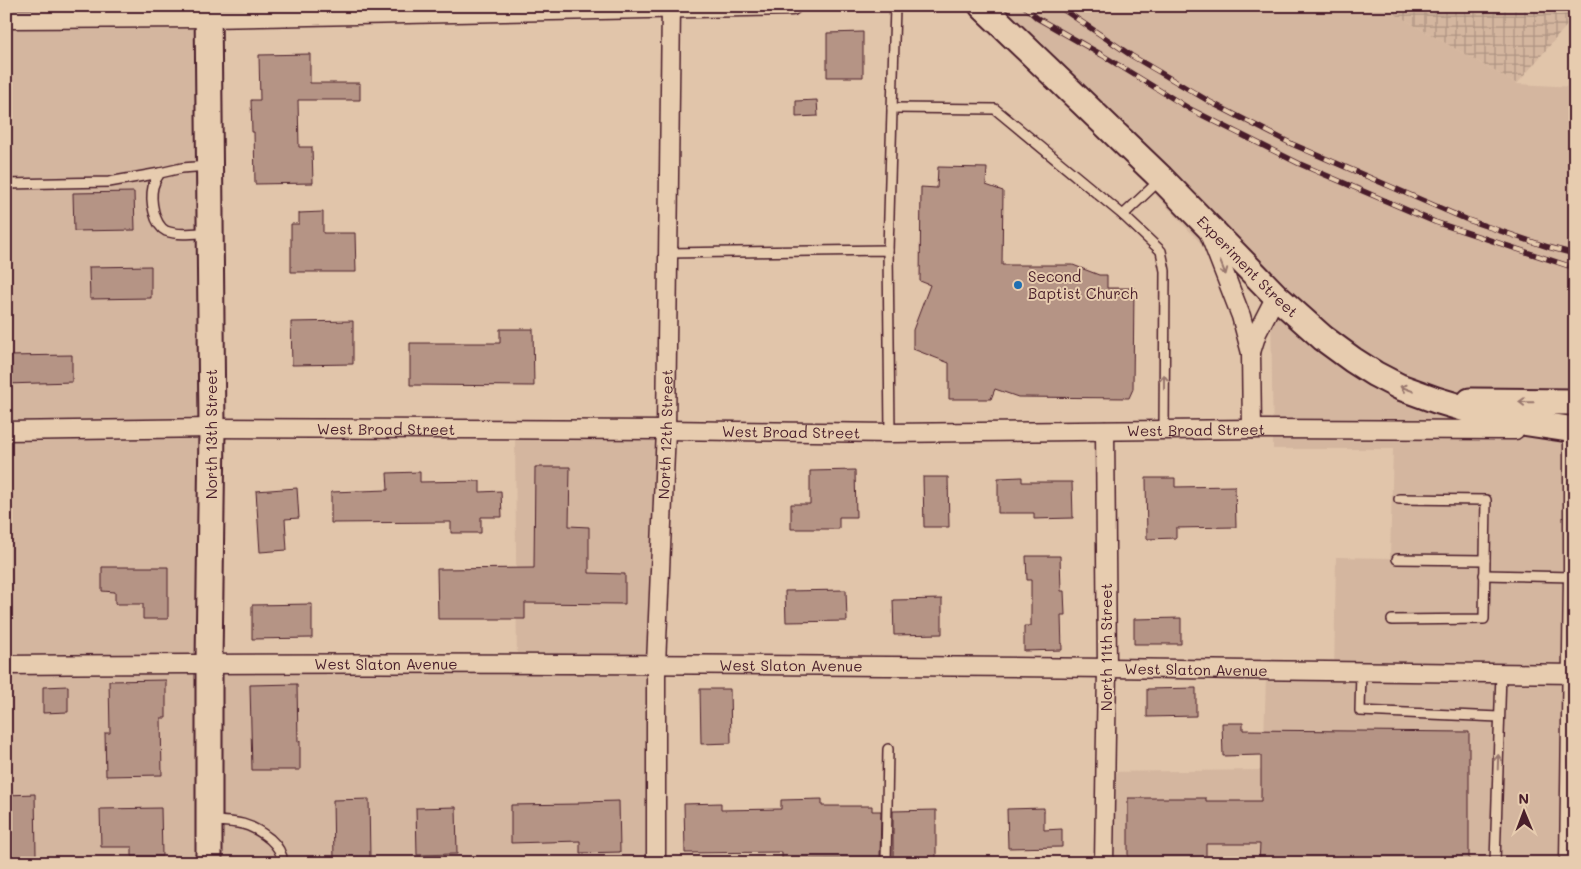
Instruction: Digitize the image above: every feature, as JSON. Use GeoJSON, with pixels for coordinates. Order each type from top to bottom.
{"type":"FeatureCollection","features":[{"type":"Feature","properties":{"kind":"main road","name":"Experiment Street"},"geometry":{"type":"LineString","coordinates":[[982,6],[1161,178],[1276,296],[1323,338],[1353,360],[1400,387],[1436,400],[1496,418],[1574,430]]}},
{"type":"Feature","properties":{"kind":"main road","name":"North 13th Street"},"geometry":{"type":"LineString","coordinates":[[208,12],[212,428],[209,863]]}},
{"type":"Feature","properties":{"kind":"main road"},"geometry":{"type":"LineString","coordinates":[[1436,400],[1575,402]]}},
{"type":"Feature","properties":{"kind":"street"},"geometry":{"type":"LineString","coordinates":[[6,19],[146,12],[792,6]]}},
{"type":"Feature","properties":{"kind":"street","name":"North 12th Street"},"geometry":{"type":"LineString","coordinates":[[656,863],[656,664],[666,430],[671,8]]}},
{"type":"Feature","properties":{"kind":"street"},"geometry":{"type":"LineString","coordinates":[[1205,223],[1239,309],[1251,353],[1252,429]]}},
{"type":"Feature","properties":{"kind":"street"},"geometry":{"type":"LineString","coordinates":[[1251,353],[1257,333],[1276,296]]}},
{"type":"Feature","properties":{"kind":"street","name":"West Broad Street"},"geometry":{"type":"LineString","coordinates":[[6,431],[212,428],[890,433],[1252,429],[1574,430]]}},
{"type":"Feature","properties":{"kind":"street"},"geometry":{"type":"LineString","coordinates":[[1569,863],[1573,674],[1574,430]]}},
{"type":"Feature","properties":{"kind":"street","name":"North 11th Street"},"geometry":{"type":"LineString","coordinates":[[1104,863],[1107,668],[1105,431]]}},
{"type":"Feature","properties":{"kind":"street","name":"West Slaton Avenue"},"geometry":{"type":"LineString","coordinates":[[6,665],[209,663],[656,664],[1573,674]]}},
{"type":"Feature","properties":{"kind":"lane"},"geometry":{"type":"LineString","coordinates":[[890,433],[888,250],[895,6]]}},
{"type":"Feature","properties":{"kind":"lane"},"geometry":{"type":"LineString","coordinates":[[1554,6],[1575,9]]}},
{"type":"Feature","properties":{"kind":"lane"},"geometry":{"type":"LineString","coordinates":[[892,108],[995,110],[1123,215],[1161,250],[1165,271],[1164,431]]}},
{"type":"Feature","properties":{"kind":"lane"},"geometry":{"type":"LineString","coordinates":[[6,184],[109,182],[182,168],[209,166]]}},
{"type":"Feature","properties":{"kind":"lane"},"geometry":{"type":"LineString","coordinates":[[160,173],[153,187],[156,221],[165,230],[180,234],[210,232]]}},
{"type":"Feature","properties":{"kind":"lane"},"geometry":{"type":"LineString","coordinates":[[1123,215],[1161,178]]}},
{"type":"Feature","properties":{"kind":"lane"},"geometry":{"type":"LineString","coordinates":[[668,253],[888,250]]}},
{"type":"Feature","properties":{"kind":"lane"},"geometry":{"type":"LineString","coordinates":[[1392,620],[1484,619],[1486,500],[1399,499]]}},
{"type":"Feature","properties":{"kind":"lane"},"geometry":{"type":"LineString","coordinates":[[1397,559],[1485,560]]}},
{"type":"Feature","properties":{"kind":"lane"},"geometry":{"type":"LineString","coordinates":[[1484,575],[1573,577]]}},
{"type":"Feature","properties":{"kind":"lane"},"geometry":{"type":"LineString","coordinates":[[1361,671],[1360,711],[1499,717]]}},
{"type":"Feature","properties":{"kind":"lane"},"geometry":{"type":"LineString","coordinates":[[1495,863],[1500,673]]}},
{"type":"Feature","properties":{"kind":"lane"},"geometry":{"type":"LineString","coordinates":[[886,863],[888,749]]}},
{"type":"Feature","properties":{"kind":"lane"},"geometry":{"type":"LineString","coordinates":[[209,821],[232,821],[258,830],[277,845],[283,863]]}},
{"type":"Feature","properties":{"kind":"shaded area"},"geometry":{"type":"Polygon","coordinates":[[[6,6],[205,6],[206,669],[517,670],[515,431],[660,434],[660,863],[6,863],[6,6]]]}},
{"type":"Feature","properties":{"kind":"shaded area"},"geometry":{"type":"Polygon","coordinates":[[[669,6],[948,6],[669,12],[669,6]]]}},
{"type":"Feature","properties":{"kind":"shaded area"},"geometry":{"type":"Polygon","coordinates":[[[981,6],[1381,6],[1517,84],[1575,87],[1575,676],[1565,863],[1104,863],[1102,772],[1263,770],[1266,677],[1334,676],[1336,557],[1390,558],[1393,449],[1273,449],[1271,309],[1207,250],[981,6]]]}},
{"type":"Feature","properties":{"kind":"shaded area"},"geometry":{"type":"Polygon","coordinates":[[[1381,6],[1575,6],[1575,16],[1517,84],[1381,6]]]}},
{"type":"Feature","properties":{"kind":"building"},"geometry":{"type":"Polygon","coordinates":[[[863,32],[863,77],[827,77],[827,33],[863,32]]]}},
{"type":"Feature","properties":{"kind":"building"},"geometry":{"type":"Polygon","coordinates":[[[310,54],[310,83],[360,83],[360,100],[298,100],[299,147],[312,147],[313,183],[255,184],[251,100],[260,100],[259,55],[310,54]]]}},
{"type":"Feature","properties":{"kind":"building"},"geometry":{"type":"Polygon","coordinates":[[[817,100],[818,116],[796,117],[796,101],[817,100]]]}},
{"type":"Feature","properties":{"kind":"building","name":"Second Baptist Church"},"geometry":{"type":"Polygon","coordinates":[[[938,167],[987,168],[986,185],[1003,191],[1002,265],[1073,265],[1099,275],[1107,275],[1107,288],[1134,288],[1133,389],[1129,398],[1018,397],[995,389],[991,399],[949,399],[949,363],[913,349],[913,330],[930,285],[920,281],[921,187],[937,188],[938,167]]]}},
{"type":"Feature","properties":{"kind":"building"},"geometry":{"type":"Polygon","coordinates":[[[134,192],[135,230],[74,231],[73,193],[134,192]]]}},
{"type":"Feature","properties":{"kind":"building"},"geometry":{"type":"Polygon","coordinates":[[[323,212],[323,233],[355,233],[356,272],[291,272],[291,224],[299,224],[299,213],[323,212]]]}},
{"type":"Feature","properties":{"kind":"building"},"geometry":{"type":"Polygon","coordinates":[[[151,266],[151,298],[90,299],[89,267],[151,266]]]}},
{"type":"Feature","properties":{"kind":"building"},"geometry":{"type":"Polygon","coordinates":[[[353,321],[353,364],[292,365],[291,322],[353,321]]]}},
{"type":"Feature","properties":{"kind":"building"},"geometry":{"type":"Polygon","coordinates":[[[500,329],[533,329],[534,386],[410,385],[410,343],[500,343],[500,329]]]}},
{"type":"Feature","properties":{"kind":"building"},"geometry":{"type":"Polygon","coordinates":[[[72,355],[72,382],[6,384],[6,356],[72,355]]]}},
{"type":"Feature","properties":{"kind":"building"},"geometry":{"type":"Polygon","coordinates":[[[535,467],[570,467],[569,526],[589,527],[589,573],[625,574],[625,604],[525,603],[525,619],[438,619],[437,569],[534,568],[535,467]]]}},
{"type":"Feature","properties":{"kind":"building"},"geometry":{"type":"Polygon","coordinates":[[[855,470],[856,517],[839,517],[839,529],[791,529],[791,504],[810,504],[810,471],[855,470]]]}},
{"type":"Feature","properties":{"kind":"building"},"geometry":{"type":"Polygon","coordinates":[[[420,472],[420,482],[480,481],[480,492],[501,491],[502,517],[481,517],[481,533],[451,533],[451,522],[331,523],[331,492],[388,490],[387,473],[420,472]]]}},
{"type":"Feature","properties":{"kind":"building"},"geometry":{"type":"Polygon","coordinates":[[[923,477],[948,477],[949,527],[924,527],[923,477]]]}},
{"type":"Feature","properties":{"kind":"building"},"geometry":{"type":"Polygon","coordinates":[[[1022,477],[1022,482],[1072,482],[1073,518],[1034,519],[1034,513],[998,513],[998,478],[1022,477]]]}},
{"type":"Feature","properties":{"kind":"building"},"geometry":{"type":"Polygon","coordinates":[[[1146,478],[1175,478],[1175,487],[1235,486],[1236,527],[1176,528],[1176,538],[1147,539],[1146,478]]]}},
{"type":"Feature","properties":{"kind":"building"},"geometry":{"type":"Polygon","coordinates":[[[297,488],[299,518],[285,519],[287,550],[260,552],[256,491],[297,488]]]}},
{"type":"Feature","properties":{"kind":"building"},"geometry":{"type":"Polygon","coordinates":[[[1026,556],[1060,556],[1061,591],[1064,591],[1065,615],[1061,615],[1062,650],[1024,651],[1024,626],[1031,626],[1031,580],[1027,580],[1026,556]]]}},
{"type":"Feature","properties":{"kind":"building"},"geometry":{"type":"Polygon","coordinates":[[[102,567],[168,567],[168,619],[143,619],[143,604],[115,604],[115,592],[102,591],[102,567]]]}},
{"type":"Feature","properties":{"kind":"building"},"geometry":{"type":"Polygon","coordinates":[[[846,590],[847,621],[786,622],[785,591],[846,590]]]}},
{"type":"Feature","properties":{"kind":"building"},"geometry":{"type":"Polygon","coordinates":[[[942,599],[942,634],[894,635],[893,600],[942,599]]]}},
{"type":"Feature","properties":{"kind":"building"},"geometry":{"type":"Polygon","coordinates":[[[312,604],[312,638],[252,639],[252,605],[312,604]]]}},
{"type":"Feature","properties":{"kind":"building"},"geometry":{"type":"Polygon","coordinates":[[[1181,618],[1181,644],[1134,644],[1134,619],[1181,618]]]}},
{"type":"Feature","properties":{"kind":"building"},"geometry":{"type":"Polygon","coordinates":[[[166,680],[166,718],[161,718],[162,775],[106,776],[105,733],[110,733],[109,681],[166,680]]]}},
{"type":"Feature","properties":{"kind":"building"},"geometry":{"type":"Polygon","coordinates":[[[297,684],[300,770],[252,770],[250,685],[297,684]]]}},
{"type":"Feature","properties":{"kind":"building"},"geometry":{"type":"Polygon","coordinates":[[[68,686],[68,712],[43,713],[43,687],[68,686]]]}},
{"type":"Feature","properties":{"kind":"building"},"geometry":{"type":"Polygon","coordinates":[[[1196,688],[1196,716],[1147,717],[1147,689],[1196,688]]]}},
{"type":"Feature","properties":{"kind":"building"},"geometry":{"type":"Polygon","coordinates":[[[700,689],[730,689],[731,743],[701,744],[700,689]]]}},
{"type":"Feature","properties":{"kind":"building"},"geometry":{"type":"Polygon","coordinates":[[[1222,723],[1243,723],[1243,730],[1469,732],[1469,863],[1259,863],[1260,844],[1206,844],[1206,863],[1128,863],[1128,798],[1206,798],[1206,801],[1261,801],[1261,755],[1223,756],[1222,723]]]}},
{"type":"Feature","properties":{"kind":"building"},"geometry":{"type":"Polygon","coordinates":[[[35,794],[36,855],[6,856],[6,795],[35,794]]]}},
{"type":"Feature","properties":{"kind":"building"},"geometry":{"type":"Polygon","coordinates":[[[369,799],[370,859],[334,860],[333,800],[369,799]]]}},
{"type":"Feature","properties":{"kind":"building"},"geometry":{"type":"Polygon","coordinates":[[[822,799],[822,806],[872,806],[872,811],[881,811],[880,858],[782,859],[782,852],[685,853],[684,804],[721,803],[721,810],[781,809],[781,800],[822,799]]]}},
{"type":"Feature","properties":{"kind":"building"},"geometry":{"type":"Polygon","coordinates":[[[619,801],[620,852],[580,853],[580,841],[511,843],[511,805],[579,804],[579,802],[619,801]]]}},
{"type":"Feature","properties":{"kind":"building"},"geometry":{"type":"Polygon","coordinates":[[[456,807],[457,854],[417,855],[416,808],[456,807]]]}},
{"type":"Feature","properties":{"kind":"building"},"geometry":{"type":"Polygon","coordinates":[[[161,808],[162,856],[132,856],[132,847],[101,847],[100,809],[161,808]]]}},
{"type":"Feature","properties":{"kind":"building"},"geometry":{"type":"Polygon","coordinates":[[[1044,808],[1044,830],[1062,829],[1062,847],[1008,848],[1007,809],[1044,808]]]}},
{"type":"Feature","properties":{"kind":"building"},"geometry":{"type":"Polygon","coordinates":[[[936,810],[936,863],[893,863],[893,811],[936,810]]]}},
{"type":"Feature","properties":{"kind":"railway"},"geometry":{"type":"LineString","coordinates":[[1024,6],[1037,18],[1190,109],[1300,164],[1435,222],[1575,268]]}},
{"type":"Feature","properties":{"kind":"railway"},"geometry":{"type":"LineString","coordinates":[[1058,6],[1132,56],[1212,103],[1292,144],[1468,220],[1548,247],[1575,254]]}},
{"type":"Feature","properties":{"kind":"place","name":"Second Baptist Church"},"geometry":{"type":"Point","coordinates":[1018,285]}}]}
